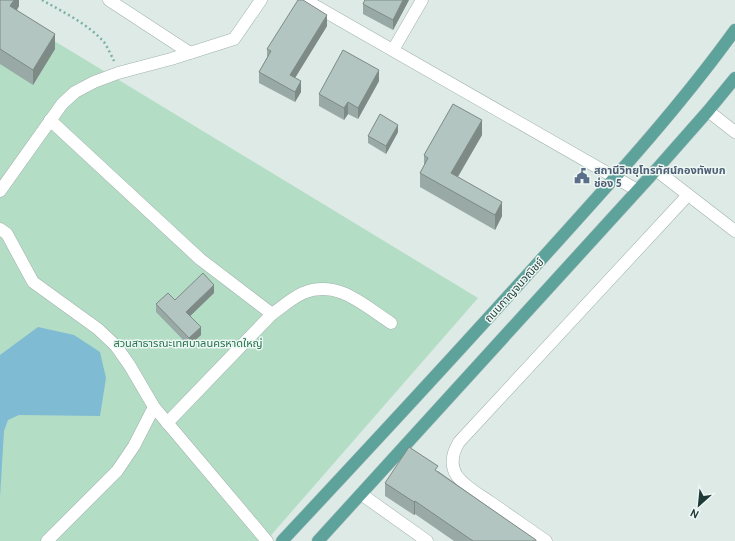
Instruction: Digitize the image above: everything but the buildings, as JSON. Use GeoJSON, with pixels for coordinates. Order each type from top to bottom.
{"type":"FeatureCollection","features":[{"type":"Feature","properties":{"kind":"main road","name":"ถนนกาญจนวณิชย์"},"geometry":{"type":"LineString","coordinates":[[282,541],[439,373],[616,177],[670,115],[735,30]]}},
{"type":"Feature","properties":{"kind":"main road"},"geometry":{"type":"LineString","coordinates":[[318,541],[656,170],[735,78]]}},
{"type":"Feature","properties":{"kind":"street"},"geometry":{"type":"LineString","coordinates":[[109,0],[190,53]]}},
{"type":"Feature","properties":{"kind":"street"},"geometry":{"type":"LineString","coordinates":[[0,191],[64,101],[75,92],[94,82],[118,73],[234,39],[261,0]]}},
{"type":"Feature","properties":{"kind":"street"},"geometry":{"type":"LineString","coordinates":[[305,0],[637,190]]}},
{"type":"Feature","properties":{"kind":"street"},"geometry":{"type":"LineString","coordinates":[[393,50],[422,0]]}},
{"type":"Feature","properties":{"kind":"street"},"geometry":{"type":"LineString","coordinates":[[708,111],[735,132]]}},
{"type":"Feature","properties":{"kind":"street"},"geometry":{"type":"LineString","coordinates":[[50,120],[200,259],[272,314]]}},
{"type":"Feature","properties":{"kind":"street"},"geometry":{"type":"LineString","coordinates":[[656,170],[735,231]]}},
{"type":"Feature","properties":{"kind":"street"},"geometry":{"type":"LineString","coordinates":[[546,541],[476,493],[457,476],[453,467],[452,459],[454,450],[459,442],[688,195]]}},
{"type":"Feature","properties":{"kind":"street"},"geometry":{"type":"LineString","coordinates":[[0,229],[7,234],[33,282],[98,329],[116,346],[127,361],[154,407],[267,541]]}},
{"type":"Feature","properties":{"kind":"street"},"geometry":{"type":"LineString","coordinates":[[167,423],[272,314],[302,294],[329,288],[347,295],[391,323]]}},
{"type":"Feature","properties":{"kind":"street"},"geometry":{"type":"LineString","coordinates":[[47,541],[117,471],[134,446],[154,407]]}},
{"type":"Feature","properties":{"kind":"street"},"geometry":{"type":"LineString","coordinates":[[361,494],[427,541]]}},
{"type":"Feature","properties":{"kind":"path"},"geometry":{"type":"LineString","coordinates":[[42,0],[73,18],[97,35],[107,48],[118,73]]}},
{"type":"Feature","properties":{"kind":"green space","name":"สวนสาธารณะเทศบาลนครหาดใหญ่"},"geometry":{"type":"Polygon","coordinates":[[[0,8],[478,298],[266,541],[0,541],[0,8]]]}},
{"type":"Feature","properties":{"kind":"water"},"geometry":{"type":"Polygon","coordinates":[[[38,327],[74,335],[100,352],[106,378],[100,416],[19,415],[8,420],[4,431],[0,497],[0,355],[38,327]]]}},
{"type":"Feature","properties":{"kind":"place","name":"สถานีวิทยุโทรทัศน์กองทัพบก ช่อง 5"},"geometry":{"type":"Point","coordinates":[582,176]}}]}
